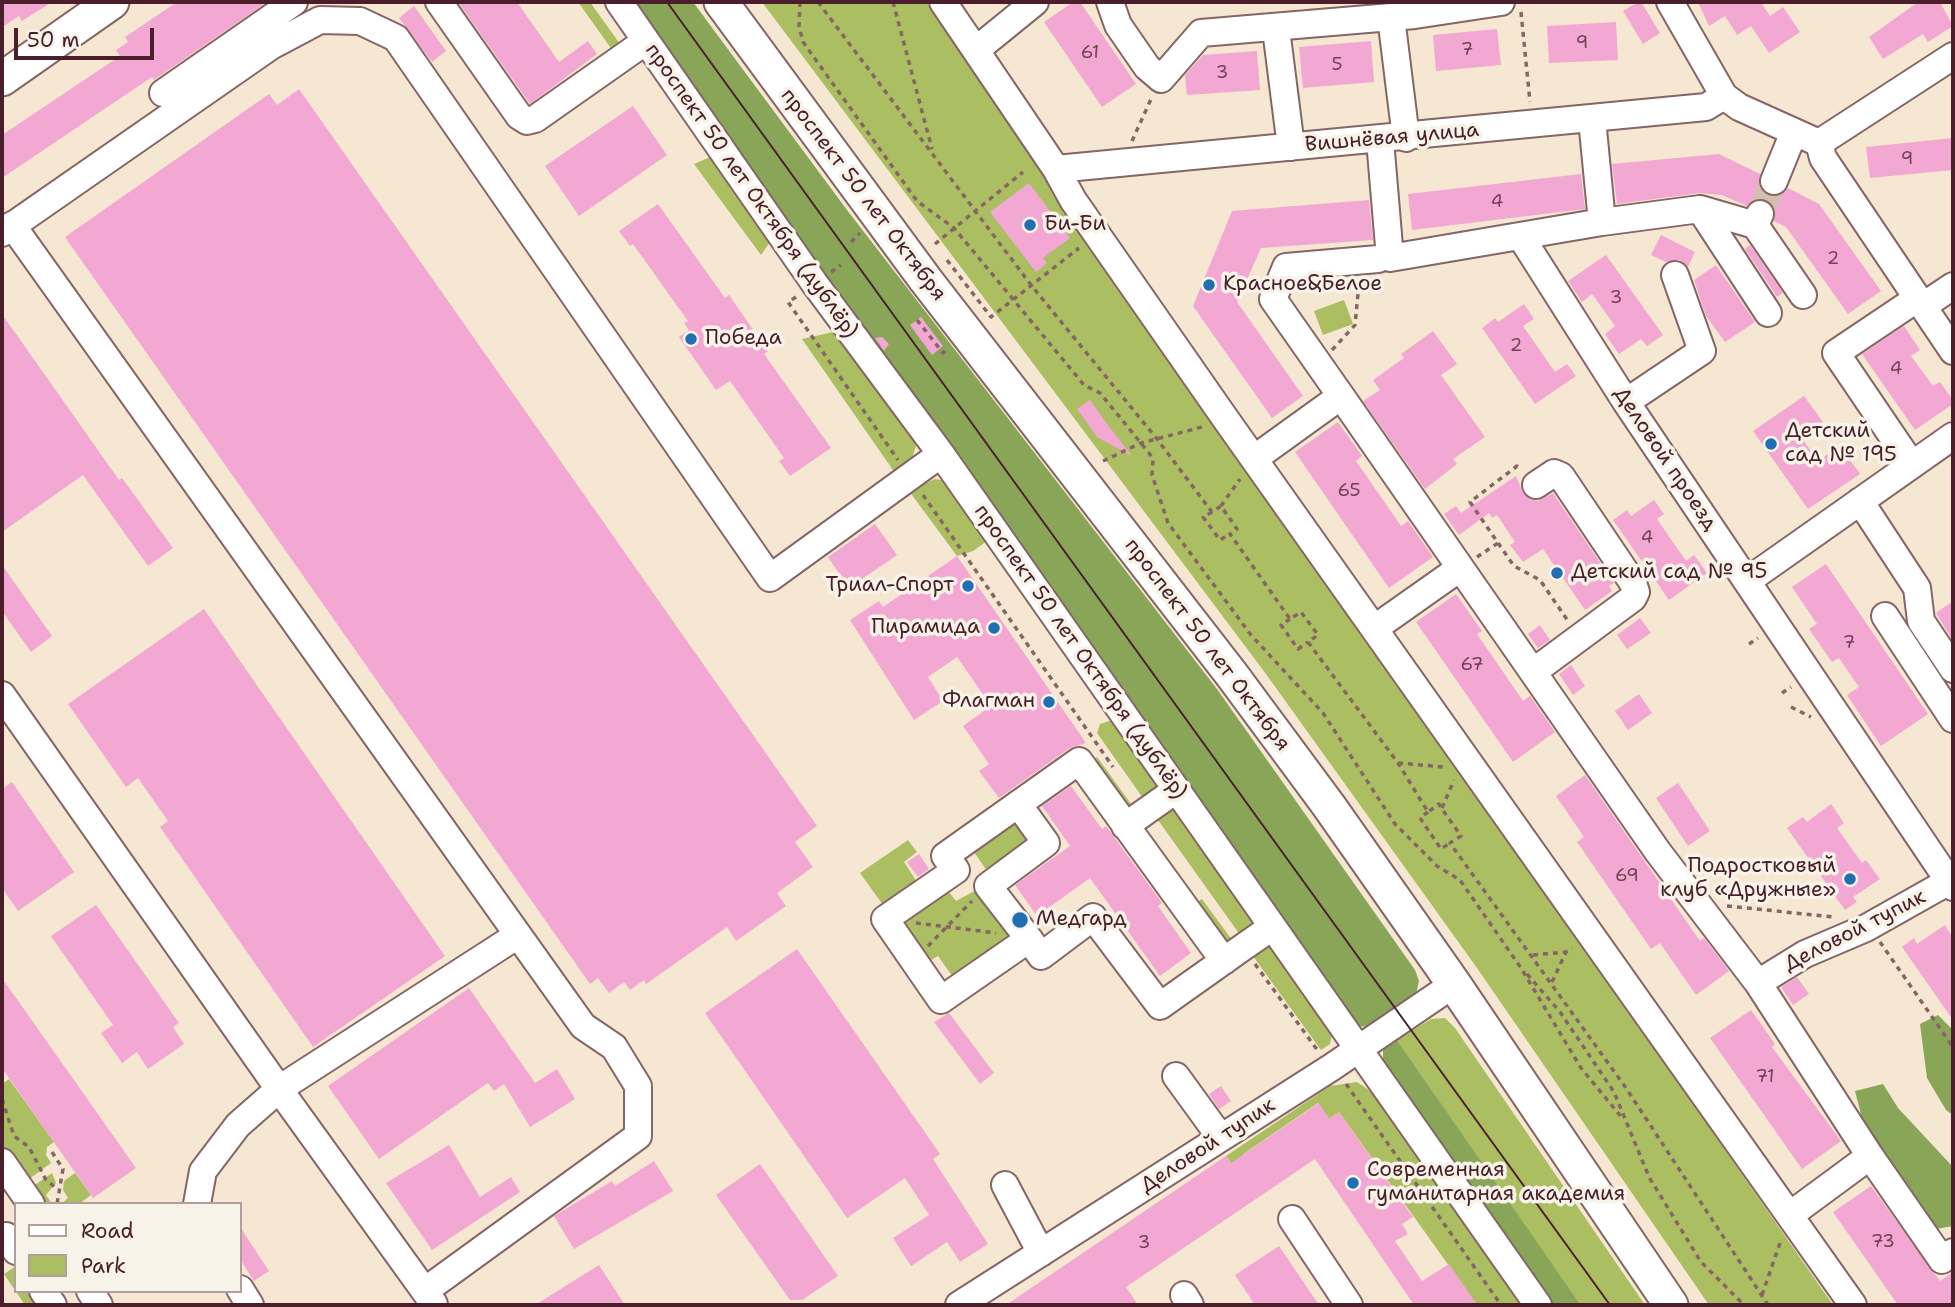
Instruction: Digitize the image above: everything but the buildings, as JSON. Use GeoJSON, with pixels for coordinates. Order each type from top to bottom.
{"type":"FeatureCollection","features":[{"type":"Feature","properties":{"kind":"main road"},"geometry":{"type":"LineString","coordinates":[[2,79],[112,2]]}},
{"type":"Feature","properties":{"kind":"main road","name":"проспект 50 лет Октября"},"geometry":{"type":"LineString","coordinates":[[721,2],[925,279],[1232,675],[1454,984],[1671,1305]]}},
{"type":"Feature","properties":{"kind":"street"},"geometry":{"type":"LineString","coordinates":[[163,93],[294,2]]}},
{"type":"Feature","properties":{"kind":"street"},"geometry":{"type":"LineString","coordinates":[[439,2],[519,116],[527,121],[535,119],[646,41]]}},
{"type":"Feature","properties":{"kind":"street","name":"проспект 50 лет Октября (дублёр)"},"geometry":{"type":"LineString","coordinates":[[619,2],[815,284],[941,454],[1538,1305]]}},
{"type":"Feature","properties":{"kind":"street"},"geometry":{"type":"LineString","coordinates":[[943,2],[1056,169],[1073,200],[1227,421],[1853,1305]]}},
{"type":"Feature","properties":{"kind":"street"},"geometry":{"type":"LineString","coordinates":[[976,50],[1035,2]]}},
{"type":"Feature","properties":{"kind":"street"},"geometry":{"type":"LineString","coordinates":[[1110,2],[1118,25],[1147,67],[1161,79],[1201,33],[1276,29],[1376,13],[1501,2]]}},
{"type":"Feature","properties":{"kind":"street"},"geometry":{"type":"LineString","coordinates":[[1670,2],[1724,96],[1819,144],[1823,158],[1953,351]]}},
{"type":"Feature","properties":{"kind":"street"},"geometry":{"type":"LineString","coordinates":[[1376,13],[1393,139],[1390,258],[1602,222],[1700,209],[1757,219],[1803,295]]}},
{"type":"Feature","properties":{"kind":"street"},"geometry":{"type":"LineString","coordinates":[[2,695],[279,1089],[430,1297],[638,1136],[638,1086],[614,1047],[583,1026],[7,229],[271,46],[320,20],[360,21],[396,38],[770,578],[941,454]]}},
{"type":"Feature","properties":{"kind":"street"},"geometry":{"type":"LineString","coordinates":[[1276,29],[1291,147]]}},
{"type":"Feature","properties":{"kind":"street"},"geometry":{"type":"LineString","coordinates":[[1819,144],[1953,56]]}},
{"type":"Feature","properties":{"kind":"street","name":"Вишнёвая улица"},"geometry":{"type":"LineString","coordinates":[[1056,169],[1393,139],[1706,107],[1724,96]]}},
{"type":"Feature","properties":{"kind":"street"},"geometry":{"type":"LineString","coordinates":[[1592,119],[1602,222]]}},
{"type":"Feature","properties":{"kind":"street"},"geometry":{"type":"LineString","coordinates":[[1773,181],[1794,132]]}},
{"type":"Feature","properties":{"kind":"street"},"geometry":{"type":"LineString","coordinates":[[1700,209],[1768,313]]}},
{"type":"Feature","properties":{"kind":"street","name":"Деловой проезд"},"geometry":{"type":"LineString","coordinates":[[1521,237],[1626,401],[1952,882]]}},
{"type":"Feature","properties":{"kind":"street"},"geometry":{"type":"LineString","coordinates":[[1371,259],[1286,267],[1273,299],[1696,902],[1758,983],[1870,1156],[1942,1260],[1953,1252]]}},
{"type":"Feature","properties":{"kind":"street"},"geometry":{"type":"LineString","coordinates":[[1626,401],[1702,351],[1675,275]]}},
{"type":"Feature","properties":{"kind":"street"},"geometry":{"type":"LineString","coordinates":[[1912,465],[1836,353],[1920,302],[1953,286]]}},
{"type":"Feature","properties":{"kind":"street"},"geometry":{"type":"LineString","coordinates":[[1255,458],[1341,396]]}},
{"type":"Feature","properties":{"kind":"street"},"geometry":{"type":"LineString","coordinates":[[1747,581],[1953,436]]}},
{"type":"Feature","properties":{"kind":"street"},"geometry":{"type":"LineString","coordinates":[[1533,672],[1633,598],[1636,592],[1633,583],[1561,476],[1554,473],[1536,485]]}},
{"type":"Feature","properties":{"kind":"street"},"geometry":{"type":"LineString","coordinates":[[1860,501],[1917,588],[1921,621],[1953,669]]}},
{"type":"Feature","properties":{"kind":"street"},"geometry":{"type":"LineString","coordinates":[[1375,628],[1461,568]]}},
{"type":"Feature","properties":{"kind":"street"},"geometry":{"type":"LineString","coordinates":[[1885,616],[1953,719]]}},
{"type":"Feature","properties":{"kind":"street"},"geometry":{"type":"LineString","coordinates":[[1029,939],[942,1000],[885,919],[956,870],[946,856],[1079,761],[1125,826],[1234,954]]}},
{"type":"Feature","properties":{"kind":"street"},"geometry":{"type":"LineString","coordinates":[[1125,826],[1176,790]]}},
{"type":"Feature","properties":{"kind":"street"},"geometry":{"type":"LineString","coordinates":[[1018,804],[1046,843],[988,886],[1041,956],[1093,917],[1160,1006],[1272,927]]}},
{"type":"Feature","properties":{"kind":"street","name":"Деловой тупик"},"geometry":{"type":"LineString","coordinates":[[1758,983],[1805,954],[1869,926],[1952,882]]}},
{"type":"Feature","properties":{"kind":"street"},"geometry":{"type":"LineString","coordinates":[[197,1202],[203,1171],[238,1125],[279,1089],[518,935]]}},
{"type":"Feature","properties":{"kind":"street","name":"Деловой тупик"},"geometry":{"type":"LineString","coordinates":[[960,1305],[1359,1050],[1454,984]]}},
{"type":"Feature","properties":{"kind":"street"},"geometry":{"type":"LineString","coordinates":[[1176,1076],[1221,1138]]}},
{"type":"Feature","properties":{"kind":"street"},"geometry":{"type":"LineString","coordinates":[[1790,1215],[1870,1156]]}},
{"type":"Feature","properties":{"kind":"street"},"geometry":{"type":"LineString","coordinates":[[2,1162],[30,1202]]}},
{"type":"Feature","properties":{"kind":"street"},"geometry":{"type":"LineString","coordinates":[[1005,1185],[1041,1253]]}},
{"type":"Feature","properties":{"kind":"street"},"geometry":{"type":"LineString","coordinates":[[1292,1219],[1349,1305]]}},
{"type":"Feature","properties":{"kind":"path"},"geometry":{"type":"LineString","coordinates":[[800,2],[799,26],[803,42],[922,207],[954,228],[1084,385],[1100,393],[1141,443],[1153,459],[1153,475],[1168,523],[1251,635],[1323,713],[1395,824],[1437,866],[1460,880],[1521,968],[1549,1020],[1581,1068],[1623,1119]]}},
{"type":"Feature","properties":{"kind":"path"},"geometry":{"type":"LineString","coordinates":[[818,2],[1031,285],[1157,439],[1212,512]]}},
{"type":"Feature","properties":{"kind":"path"},"geometry":{"type":"LineString","coordinates":[[893,2],[932,152]]}},
{"type":"Feature","properties":{"kind":"path"},"geometry":{"type":"LineString","coordinates":[[1520,2],[1533,125]]}},
{"type":"Feature","properties":{"kind":"path"},"geometry":{"type":"LineString","coordinates":[[1122,162],[1161,79]]}},
{"type":"Feature","properties":{"kind":"path"},"geometry":{"type":"LineString","coordinates":[[935,244],[1023,172]]}},
{"type":"Feature","properties":{"kind":"path"},"geometry":{"type":"LineString","coordinates":[[851,242],[860,233]]}},
{"type":"Feature","properties":{"kind":"path"},"geometry":{"type":"LineString","coordinates":[[947,260],[991,317],[1078,248]]}},
{"type":"Feature","properties":{"kind":"path"},"geometry":{"type":"LineString","coordinates":[[1320,365],[1355,326],[1371,259]]}},
{"type":"Feature","properties":{"kind":"path"},"geometry":{"type":"LineString","coordinates":[[789,302],[1114,767]]}},
{"type":"Feature","properties":{"kind":"path"},"geometry":{"type":"LineString","coordinates":[[918,320],[943,353],[947,348]]}},
{"type":"Feature","properties":{"kind":"path"},"geometry":{"type":"LineString","coordinates":[[1102,461],[1141,443],[1227,421]]}},
{"type":"Feature","properties":{"kind":"path"},"geometry":{"type":"LineString","coordinates":[[1221,506],[1237,529],[1220,540],[1203,517],[1221,506],[1255,458]]}},
{"type":"Feature","properties":{"kind":"path"},"geometry":{"type":"LineString","coordinates":[[1536,485],[1517,466],[1470,502],[1514,566],[1540,580],[1579,638]]}},
{"type":"Feature","properties":{"kind":"path"},"geometry":{"type":"LineString","coordinates":[[1230,534],[1290,619]]}},
{"type":"Feature","properties":{"kind":"path"},"geometry":{"type":"LineString","coordinates":[[1461,568],[1498,543]]}},
{"type":"Feature","properties":{"kind":"path"},"geometry":{"type":"LineString","coordinates":[[1301,612],[1318,635],[1298,649],[1281,625],[1290,619],[1301,612]]}},
{"type":"Feature","properties":{"kind":"path"},"geometry":{"type":"LineString","coordinates":[[1308,642],[1398,764],[1428,812]]}},
{"type":"Feature","properties":{"kind":"path"},"geometry":{"type":"LineString","coordinates":[[1398,764],[1446,767]]}},
{"type":"Feature","properties":{"kind":"path"},"geometry":{"type":"LineString","coordinates":[[1442,808],[1454,778]]}},
{"type":"Feature","properties":{"kind":"path"},"geometry":{"type":"LineString","coordinates":[[1439,804],[1461,836],[1441,849],[1420,818],[1428,812],[1439,804]]}},
{"type":"Feature","properties":{"kind":"path"},"geometry":{"type":"LineString","coordinates":[[1450,843],[1626,1088],[1768,1305]]}},
{"type":"Feature","properties":{"kind":"path"},"geometry":{"type":"LineString","coordinates":[[913,960],[988,886]]}},
{"type":"Feature","properties":{"kind":"path"},"geometry":{"type":"LineString","coordinates":[[1696,902],[1855,919],[1869,926],[1953,1047]]}},
{"type":"Feature","properties":{"kind":"path"},"geometry":{"type":"LineString","coordinates":[[885,919],[996,933],[1012,917]]}},
{"type":"Feature","properties":{"kind":"path"},"geometry":{"type":"LineString","coordinates":[[1532,955],[1566,952],[1580,943]]}},
{"type":"Feature","properties":{"kind":"path"},"geometry":{"type":"LineString","coordinates":[[1552,982],[1566,952]]}},
{"type":"Feature","properties":{"kind":"path"},"geometry":{"type":"LineString","coordinates":[[1234,954],[1332,1067],[1501,1305]]}},
{"type":"Feature","properties":{"kind":"path"},"geometry":{"type":"LineString","coordinates":[[1521,968],[1560,1012],[1614,1091],[1623,1119],[1649,1177],[1701,1262],[1744,1305]]}},
{"type":"Feature","properties":{"kind":"path"},"geometry":{"type":"LineString","coordinates":[[2,1099],[14,1136],[29,1147],[46,1180],[59,1191]]}},
{"type":"Feature","properties":{"kind":"path"},"geometry":{"type":"LineString","coordinates":[[52,1152],[63,1169],[57,1202]]}},
{"type":"Feature","properties":{"kind":"path"},"geometry":{"type":"LineString","coordinates":[[1762,1295],[1790,1215]]}},
{"type":"Feature","properties":{"kind":"green space"},"geometry":{"type":"Polygon","coordinates":[[[578,2],[590,2],[620,44],[613,51],[578,2]]]}},
{"type":"Feature","properties":{"kind":"green space"},"geometry":{"type":"Polygon","coordinates":[[[631,2],[693,2],[847,210],[1217,689],[1415,970],[1419,981],[1416,994],[1368,1027],[1358,1026],[631,2]]]}},
{"type":"Feature","properties":{"kind":"green space"},"geometry":{"type":"Polygon","coordinates":[[[762,2],[926,2],[1833,1305],[1709,1305],[1477,968],[1266,674],[762,2]]]}},
{"type":"Feature","properties":{"kind":"green space"},"geometry":{"type":"Polygon","coordinates":[[[710,157],[716,158],[770,242],[761,255],[694,164],[710,157]]]}},
{"type":"Feature","properties":{"kind":"green space"},"geometry":{"type":"Polygon","coordinates":[[[1344,300],[1353,324],[1323,335],[1314,311],[1344,300]]]}},
{"type":"Feature","properties":{"kind":"green space"},"geometry":{"type":"Polygon","coordinates":[[[833,332],[846,336],[914,432],[916,446],[912,458],[895,473],[802,339],[833,332]]]}},
{"type":"Feature","properties":{"kind":"green space"},"geometry":{"type":"Polygon","coordinates":[[[935,479],[947,481],[990,539],[973,551],[957,556],[909,491],[935,479]]]}},
{"type":"Feature","properties":{"kind":"green space"},"geometry":{"type":"Polygon","coordinates":[[[1109,721],[1120,723],[1162,785],[1145,801],[1097,733],[1100,724],[1109,721]]]}},
{"type":"Feature","properties":{"kind":"green space"},"geometry":{"type":"Polygon","coordinates":[[[1097,757],[1134,808],[1127,813],[1087,764],[1097,757]]]}},
{"type":"Feature","properties":{"kind":"green space"},"geometry":{"type":"Polygon","coordinates":[[[1174,802],[1259,922],[1243,939],[1153,813],[1174,802]]]}},
{"type":"Feature","properties":{"kind":"green space"},"geometry":{"type":"Polygon","coordinates":[[[1015,821],[1030,841],[987,871],[974,852],[975,843],[1015,821]]]}},
{"type":"Feature","properties":{"kind":"green space"},"geometry":{"type":"Polygon","coordinates":[[[908,840],[917,852],[904,862],[919,885],[883,905],[860,873],[908,840]]]}},
{"type":"Feature","properties":{"kind":"green space"},"geometry":{"type":"Polygon","coordinates":[[[944,886],[956,901],[980,888],[1014,930],[1009,944],[955,980],[938,956],[923,965],[899,916],[944,886]]]}},
{"type":"Feature","properties":{"kind":"green space"},"geometry":{"type":"Polygon","coordinates":[[[1202,899],[1235,944],[1228,950],[1192,906],[1202,899]]]}},
{"type":"Feature","properties":{"kind":"green space"},"geometry":{"type":"Polygon","coordinates":[[[1271,943],[1333,1027],[1330,1044],[1321,1050],[1250,952],[1271,943]]]}},
{"type":"Feature","properties":{"kind":"green space"},"geometry":{"type":"Polygon","coordinates":[[[1938,1015],[1953,1030],[1953,1115],[1946,1110],[1927,1078],[1920,1024],[1938,1015]]]}},
{"type":"Feature","properties":{"kind":"green space"},"geometry":{"type":"Polygon","coordinates":[[[1445,1018],[1455,1028],[1645,1305],[1577,1305],[1397,1040],[1431,1019],[1445,1018]]]}},
{"type":"Feature","properties":{"kind":"green space"},"geometry":{"type":"Polygon","coordinates":[[[1397,1040],[1579,1303],[1577,1305],[1551,1305],[1383,1063],[1383,1050],[1397,1040]]]}},
{"type":"Feature","properties":{"kind":"green space"},"geometry":{"type":"Polygon","coordinates":[[[9,1079],[54,1142],[47,1147],[46,1155],[51,1163],[25,1182],[2,1148],[2,1084],[9,1079]]]}},
{"type":"Feature","properties":{"kind":"green space"},"geometry":{"type":"Polygon","coordinates":[[[1357,1082],[1372,1092],[1524,1305],[1477,1305],[1339,1112],[1329,1119],[1318,1103],[1245,1153],[1234,1167],[1226,1156],[1330,1086],[1357,1082]]]}},
{"type":"Feature","properties":{"kind":"green space"},"geometry":{"type":"Polygon","coordinates":[[[1883,1084],[1898,1108],[1953,1167],[1953,1226],[1936,1229],[1863,1122],[1855,1091],[1883,1084]]]}},
{"type":"Feature","properties":{"kind":"green space"},"geometry":{"type":"Polygon","coordinates":[[[52,1173],[56,1183],[46,1195],[51,1202],[38,1202],[29,1189],[52,1173]]]}},
{"type":"Feature","properties":{"kind":"green space"},"geometry":{"type":"Polygon","coordinates":[[[75,1173],[91,1195],[82,1202],[63,1202],[68,1198],[63,1190],[64,1181],[75,1173]]]}},
{"type":"Feature","properties":{"kind":"green space"},"geometry":{"type":"Polygon","coordinates":[[[14,1267],[14,1289],[4,1274],[14,1267]]]}},
{"type":"Feature","properties":{"kind":"green space"},"geometry":{"type":"Polygon","coordinates":[[[17,1293],[33,1293],[42,1305],[25,1305],[17,1293]]]}},
{"type":"Feature","properties":{"kind":"tunnel"},"geometry":{"type":"LineString","coordinates":[[1760,214],[1774,181]]}},
{"type":"Feature","properties":{"kind":"tram line"},"geometry":{"type":"LineString","coordinates":[[667,2],[1610,1305]]}},
{"type":"Feature","properties":{"kind":"place","name":"Би-Би"},"geometry":{"type":"Point","coordinates":[1030,225]}},
{"type":"Feature","properties":{"kind":"place","name":"Красное&Белое"},"geometry":{"type":"Point","coordinates":[1209,285]}},
{"type":"Feature","properties":{"kind":"place","name":"Победа"},"geometry":{"type":"Point","coordinates":[691,339]}},
{"type":"Feature","properties":{"kind":"place","name":"Детский сад № 195"},"geometry":{"type":"Point","coordinates":[1771,444]}},
{"type":"Feature","properties":{"kind":"place","name":"Детский сад № 95"},"geometry":{"type":"Point","coordinates":[1557,573]}},
{"type":"Feature","properties":{"kind":"place","name":"Триал-Спорт"},"geometry":{"type":"Point","coordinates":[968,586]}},
{"type":"Feature","properties":{"kind":"place","name":"Пирамида"},"geometry":{"type":"Point","coordinates":[994,628]}},
{"type":"Feature","properties":{"kind":"place","name":"Флагман"},"geometry":{"type":"Point","coordinates":[1049,702]}},
{"type":"Feature","properties":{"kind":"place","name":"Подростковый клуб «Дружные»"},"geometry":{"type":"Point","coordinates":[1850,879]}},
{"type":"Feature","properties":{"kind":"place","name":"Медгард"},"geometry":{"type":"Point","coordinates":[1020,920]}},
{"type":"Feature","properties":{"kind":"place","name":"Современная гуманитарная академия"},"geometry":{"type":"Point","coordinates":[1353,1183]}}]}
